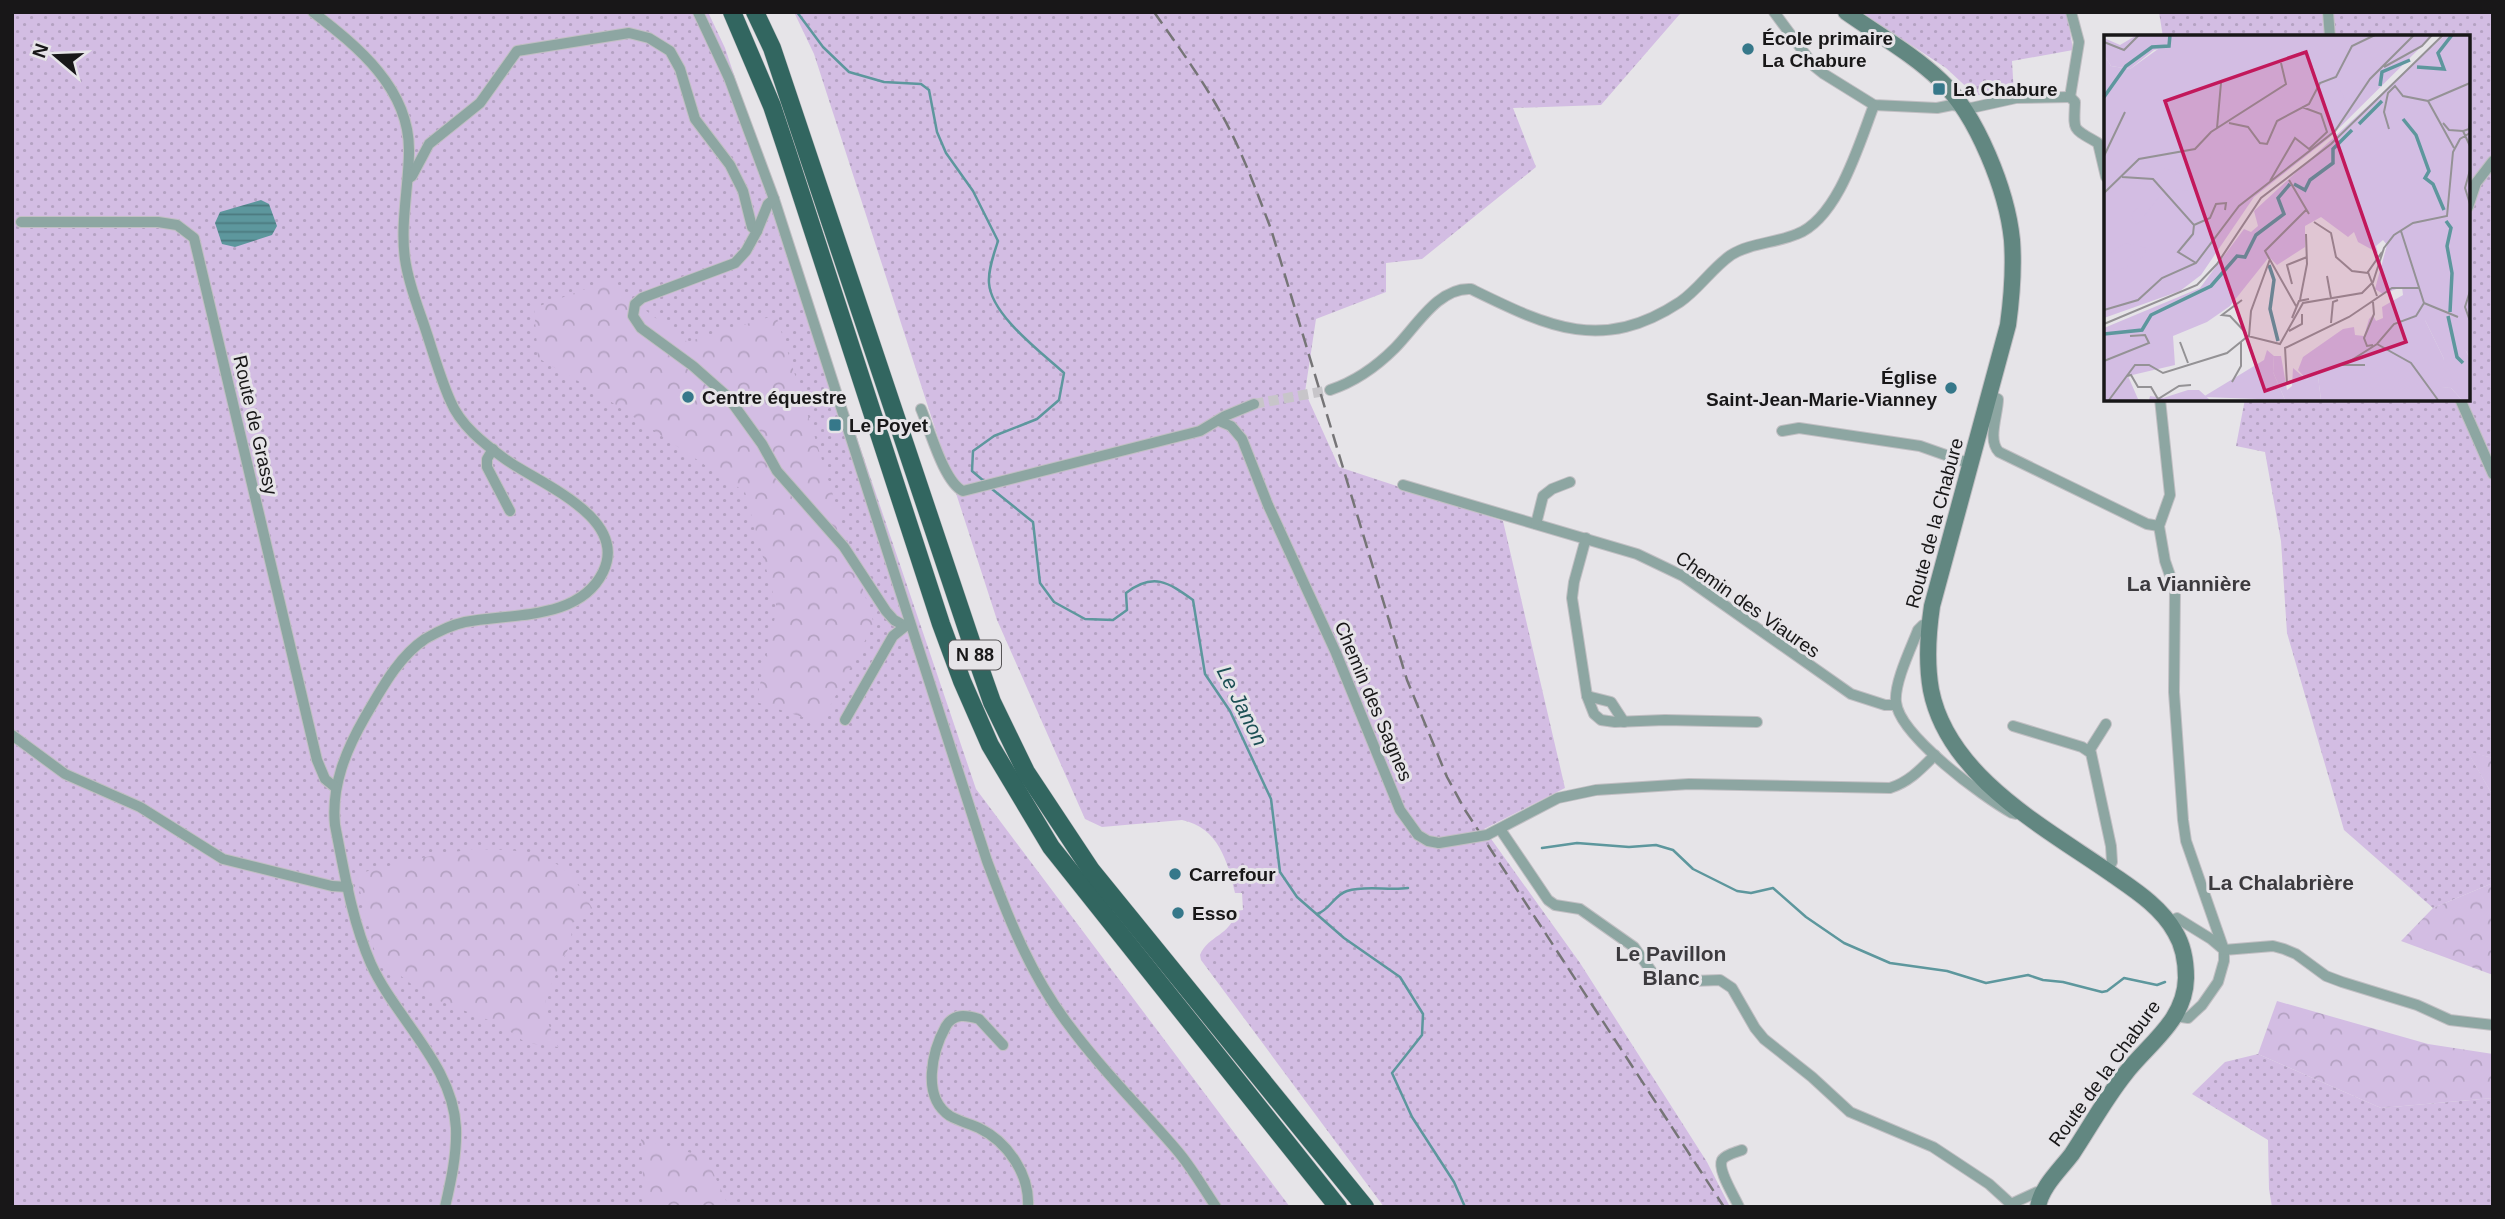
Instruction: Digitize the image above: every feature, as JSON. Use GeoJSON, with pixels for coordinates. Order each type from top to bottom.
{"type":"FeatureCollection","features":[{"type":"Feature","properties":{"kind":"highway","name":"N 88"},"geometry":{"type":"LineString","coordinates":[[732,12],[772,106],[949,647],[990,745],[1051,848],[1338,1207]]}},
{"type":"Feature","properties":{"kind":"highway","name":"N 88"},"geometry":{"type":"LineString","coordinates":[[755,12],[772,48],[979,666],[992,702],[1020,760],[1046,805],[1091,870],[1365,1207]]}},
{"type":"Feature","properties":{"kind":"main road","name":"Route de la Chabure"},"geometry":{"type":"LineString","coordinates":[[1846,12],[1921,64],[1945,86],[1962,107],[1993,172],[2007,209],[2012,237],[2012,292],[2008,325],[1932,606],[1928,647],[1931,690],[1947,733],[1975,771],[2020,809],[2142,896],[2169,922],[2179,938],[2186,978],[2181,1002],[2169,1027],[2125,1074],[2040,1200]]}},
{"type":"Feature","properties":{"kind":"street"},"geometry":{"type":"LineString","coordinates":[[313,12],[360,50],[390,86],[404,114],[409,150],[404,243],[410,281],[451,403],[468,428],[493,449],[522,470],[569,497],[586,511],[605,540],[607,561],[603,572],[581,597],[565,605],[527,614],[465,622],[447,627],[422,641],[404,658],[377,696],[350,747],[336,788],[333,805],[335,825],[363,945],[381,984],[434,1064],[449,1095],[455,1118],[456,1140],[445,1207]]}},
{"type":"Feature","properties":{"kind":"street"},"geometry":{"type":"LineString","coordinates":[[698,12],[733,89],[774,199],[907,625],[1012,928],[1036,975],[1069,1027],[1182,1157],[1216,1207]]}},
{"type":"Feature","properties":{"kind":"street"},"geometry":{"type":"LineString","coordinates":[[1774,12],[1814,66],[1874,105],[1971,108],[2025,98],[2070,97],[2075,102],[2074,125],[2077,130],[2102,143]]}},
{"type":"Feature","properties":{"kind":"street"},"geometry":{"type":"LineString","coordinates":[[2070,97],[2079,42],[2071,12]]}},
{"type":"Feature","properties":{"kind":"street"},"geometry":{"type":"LineString","coordinates":[[2328,12],[2330,35]]}},
{"type":"Feature","properties":{"kind":"street"},"geometry":{"type":"LineString","coordinates":[[407,178],[412,176],[433,140],[480,103],[517,51],[629,33],[658,43],[677,59],[695,119],[730,165],[743,191],[752,226],[757,230]]}},
{"type":"Feature","properties":{"kind":"street"},"geometry":{"type":"LineString","coordinates":[[1330,390],[1344,386],[1378,363],[1437,303],[1461,289],[1471,289],[1551,324],[1583,332],[1601,332],[1625,327],[1660,314],[1688,296],[1732,255],[1811,227],[1835,196],[1874,105]]}},
{"type":"Feature","properties":{"kind":"street"},"geometry":{"type":"LineString","coordinates":[[2470,201],[2476,183],[2493,161]]}},
{"type":"Feature","properties":{"kind":"street"},"geometry":{"type":"LineString","coordinates":[[774,199],[768,204],[746,251],[735,262],[642,298],[635,304],[633,316],[641,328],[693,366],[728,397],[762,444],[777,471],[844,547],[886,611],[894,620],[907,625]]}},
{"type":"Feature","properties":{"kind":"street","name":"Route de Grassy"},"geometry":{"type":"LineString","coordinates":[[21,222],[158,222],[177,225],[194,239],[317,760],[325,779],[336,788]]}},
{"type":"Feature","properties":{"kind":"street"},"geometry":{"type":"LineString","coordinates":[[1990,395],[1998,399],[1994,447],[1999,452],[2147,524],[2159,526]]}},
{"type":"Feature","properties":{"kind":"street"},"geometry":{"type":"LineString","coordinates":[[2160,401],[2170,495],[2159,526],[2165,562],[2175,590],[2174,692],[2179,783],[2186,841],[2224,950],[2221,973],[2209,997],[2188,1018],[2175,1016]]}},
{"type":"Feature","properties":{"kind":"street"},"geometry":{"type":"LineString","coordinates":[[2461,401],[2493,474]]}},
{"type":"Feature","properties":{"kind":"street"},"geometry":{"type":"LineString","coordinates":[[921,410],[952,483],[963,491],[1200,432],[1254,404]]}},
{"type":"Feature","properties":{"kind":"street","name":"Chemin des Sagnes"},"geometry":{"type":"LineString","coordinates":[[1219,421],[1231,426],[1242,439],[1268,505],[1336,653],[1406,822],[1428,841],[1439,843],[1487,835],[1558,798],[1597,790],[1689,784],[1890,788],[1903,784],[1935,755]]}},
{"type":"Feature","properties":{"kind":"street"},"geometry":{"type":"LineString","coordinates":[[1782,431],[1800,428],[1920,446],[1971,464]]}},
{"type":"Feature","properties":{"kind":"street"},"geometry":{"type":"LineString","coordinates":[[493,449],[487,459],[487,467],[510,511]]}},
{"type":"Feature","properties":{"kind":"street"},"geometry":{"type":"LineString","coordinates":[[1536,524],[1543,496],[1570,482]]}},
{"type":"Feature","properties":{"kind":"street","name":"Chemin des Viaures"},"geometry":{"type":"LineString","coordinates":[[1403,485],[1634,553],[1683,576],[1851,694],[1885,705],[1896,705]]}},
{"type":"Feature","properties":{"kind":"street"},"geometry":{"type":"LineString","coordinates":[[1586,538],[1572,592],[1587,696],[1594,714],[1608,722],[1758,722]]}},
{"type":"Feature","properties":{"kind":"street"},"geometry":{"type":"LineString","coordinates":[[845,720],[893,636],[907,625]]}},
{"type":"Feature","properties":{"kind":"street"},"geometry":{"type":"LineString","coordinates":[[1930,625],[1923,625],[1918,630],[1899,684],[1896,705],[1905,725],[1935,755],[1979,792],[2016,814],[2020,809]]}},
{"type":"Feature","properties":{"kind":"street"},"geometry":{"type":"LineString","coordinates":[[1587,696],[1611,702],[1625,722]]}},
{"type":"Feature","properties":{"kind":"street"},"geometry":{"type":"LineString","coordinates":[[2089,751],[2106,724]]}},
{"type":"Feature","properties":{"kind":"street"},"geometry":{"type":"LineString","coordinates":[[2013,726],[2089,751],[2111,846],[2112,862],[2107,870]]}},
{"type":"Feature","properties":{"kind":"street"},"geometry":{"type":"LineString","coordinates":[[12,735],[65,774],[140,807],[223,859],[332,886],[348,887]]}},
{"type":"Feature","properties":{"kind":"street"},"geometry":{"type":"LineString","coordinates":[[1500,829],[1548,901],[1586,913],[1634,947],[1654,976],[1662,982],[1712,979],[1726,983],[1765,1039],[1802,1068],[1844,1107],[1879,1126],[1921,1140],[1933,1147],[1989,1184],[2009,1206],[2037,1192],[2040,1200]]}},
{"type":"Feature","properties":{"kind":"street"},"geometry":{"type":"LineString","coordinates":[[2169,922],[2177,918],[2224,950],[2273,946],[2284,949],[2296,954],[2326,976],[2342,982],[2417,1005],[2450,1020],[2493,1025]]}},
{"type":"Feature","properties":{"kind":"street"},"geometry":{"type":"LineString","coordinates":[[1003,1045],[979,1018],[957,1016],[949,1021],[936,1051],[932,1073],[934,1096],[948,1115],[981,1129],[1006,1149],[1016,1162],[1024,1180],[1029,1196],[1028,1207]]}},
{"type":"Feature","properties":{"kind":"street"},"geometry":{"type":"LineString","coordinates":[[1739,1207],[1721,1171],[1721,1163],[1723,1158],[1742,1150]]}},
{"type":"Feature","properties":{"kind":"green space"},"geometry":{"type":"Polygon","coordinates":[[[12,12],[708,12],[725,48],[976,789],[1290,1207],[12,1207],[12,12]]]}},
{"type":"Feature","properties":{"kind":"green space"},"geometry":{"type":"Polygon","coordinates":[[[794,12],[1683,12],[1601,105],[1513,108],[1536,167],[1422,259],[1386,263],[1386,292],[1316,319],[1305,392],[1339,467],[1503,521],[1565,788],[1484,829],[1580,963],[1707,1162],[1730,1207],[1384,1207],[1201,960],[1200,955],[1208,943],[1225,931],[1236,911],[1243,910],[1242,893],[1235,893],[1225,858],[1213,838],[1194,824],[1182,820],[1102,827],[1085,819],[997,620],[814,54],[794,12]]]}},
{"type":"Feature","properties":{"kind":"green space"},"geometry":{"type":"Polygon","coordinates":[[[1861,12],[2067,12],[2073,50],[2012,61],[2014,95],[1975,95],[1946,68],[1861,12]]]}},
{"type":"Feature","properties":{"kind":"green space"},"geometry":{"type":"Polygon","coordinates":[[[2159,12],[2493,12],[2493,758],[2468,752],[2493,796],[2493,883],[2433,908],[2344,830],[2287,633],[2281,541],[2265,452],[2236,446],[2245,401],[2470,401],[2470,35],[2163,35],[2159,12]]]}},
{"type":"Feature","properties":{"kind":"green space"},"geometry":{"type":"Polygon","coordinates":[[[607,281],[687,342],[776,315],[874,624],[821,723],[756,702],[777,608],[745,492],[592,389],[538,358],[534,308],[607,281]]]}},
{"type":"Feature","properties":{"kind":"green space"},"geometry":{"type":"Polygon","coordinates":[[[2467,751],[2493,758],[2493,796],[2467,751]]]}},
{"type":"Feature","properties":{"kind":"green space"},"geometry":{"type":"Polygon","coordinates":[[[473,849],[524,852],[549,860],[574,879],[594,911],[572,923],[571,943],[546,995],[544,1013],[558,1047],[526,1043],[501,1025],[427,996],[376,957],[356,874],[430,856],[473,849]]]}},
{"type":"Feature","properties":{"kind":"green space"},"geometry":{"type":"Polygon","coordinates":[[[2493,883],[2493,975],[2401,941],[2433,908],[2493,883]]]}},
{"type":"Feature","properties":{"kind":"green space"},"geometry":{"type":"Polygon","coordinates":[[[2277,1001],[2428,1044],[2493,1054],[2493,1098],[2381,1108],[2258,1054],[2277,1001]]]}},
{"type":"Feature","properties":{"kind":"green space"},"geometry":{"type":"Polygon","coordinates":[[[2258,1054],[2381,1108],[2493,1098],[2493,1207],[2272,1207],[2268,1140],[2192,1094],[2225,1062],[2258,1054]]]}},
{"type":"Feature","properties":{"kind":"green space"},"geometry":{"type":"Polygon","coordinates":[[[641,1139],[706,1157],[729,1207],[645,1207],[641,1139]]]}},
{"type":"Feature","properties":{"kind":"water"},"geometry":{"type":"Polygon","coordinates":[[[261,200],[269,204],[277,226],[272,235],[235,247],[222,244],[215,223],[220,212],[261,200]]]}},
{"type":"Feature","properties":{"kind":"waterway","name":"Le Janon"},"geometry":{"type":"LineString","coordinates":[[797,12],[823,47],[849,72],[884,82],[921,84],[929,90],[937,132],[946,153],[973,191],[998,241],[989,272],[989,283],[998,308],[1031,344],[1064,373],[1059,400],[1037,419],[994,436],[973,451],[972,471],[985,482]]}},
{"type":"Feature","properties":{"kind":"waterway","name":"Le Janon"},"geometry":{"type":"LineString","coordinates":[[992,489],[1033,522],[1040,583],[1054,602],[1085,619],[1113,620],[1127,610],[1126,593],[1152,581],[1168,584],[1193,600],[1205,674],[1230,711],[1271,799],[1280,872],[1297,897],[1344,938],[1400,977],[1423,1014],[1422,1035],[1392,1073],[1412,1117],[1454,1182],[1465,1207]]}},
{"type":"Feature","properties":{"kind":"waterway"},"geometry":{"type":"LineString","coordinates":[[1542,848],[1577,843],[1629,847],[1656,845],[1673,850],[1693,869],[1737,891],[1751,893],[1773,888],[1806,917],[1844,943],[1890,963],[1947,971],[1986,983],[2028,975],[2102,992],[2124,978],[2157,985],[2165,982]]}},
{"type":"Feature","properties":{"kind":"waterway"},"geometry":{"type":"LineString","coordinates":[[1317,914],[1347,891],[1362,888],[1408,888]]}},
{"type":"Feature","properties":{"kind":"tunnel"},"geometry":{"type":"LineString","coordinates":[[1254,404],[1330,390]]}},
{"type":"Feature","properties":{"kind":"railway"},"geometry":{"type":"LineString","coordinates":[[1154,12],[1222,115],[1260,200],[1407,680],[1447,777],[1465,810],[1724,1207]]}},
{"type":"Feature","properties":{"kind":"place","name":"École primaire La Chabure"},"geometry":{"type":"Point","coordinates":[1748,49]}},
{"type":"Feature","properties":{"kind":"place","name":"La Chabure"},"geometry":{"type":"Point","coordinates":[1939,89]}},
{"type":"Feature","properties":{"kind":"place","name":"Église Saint-Jean-Marie-Vianney"},"geometry":{"type":"Point","coordinates":[1951,388]}},
{"type":"Feature","properties":{"kind":"place","name":"Centre équestre"},"geometry":{"type":"Point","coordinates":[688,397]}},
{"type":"Feature","properties":{"kind":"place","name":"Le Poyet"},"geometry":{"type":"Point","coordinates":[835,425]}},
{"type":"Feature","properties":{"kind":"place","name":"Carrefour"},"geometry":{"type":"Point","coordinates":[1175,874]}},
{"type":"Feature","properties":{"kind":"place","name":"Esso"},"geometry":{"type":"Point","coordinates":[1178,913]}},
{"type":"Feature","properties":{"kind":"district","name":"La Viannière"},"geometry":{"type":"Point","coordinates":[2189,584]}},
{"type":"Feature","properties":{"kind":"district","name":"La Chalabrière"},"geometry":{"type":"Point","coordinates":[2281,883]}},
{"type":"Feature","properties":{"kind":"district","name":"Le Pavillon Blanc"},"geometry":{"type":"Point","coordinates":[1671,966]}}]}
